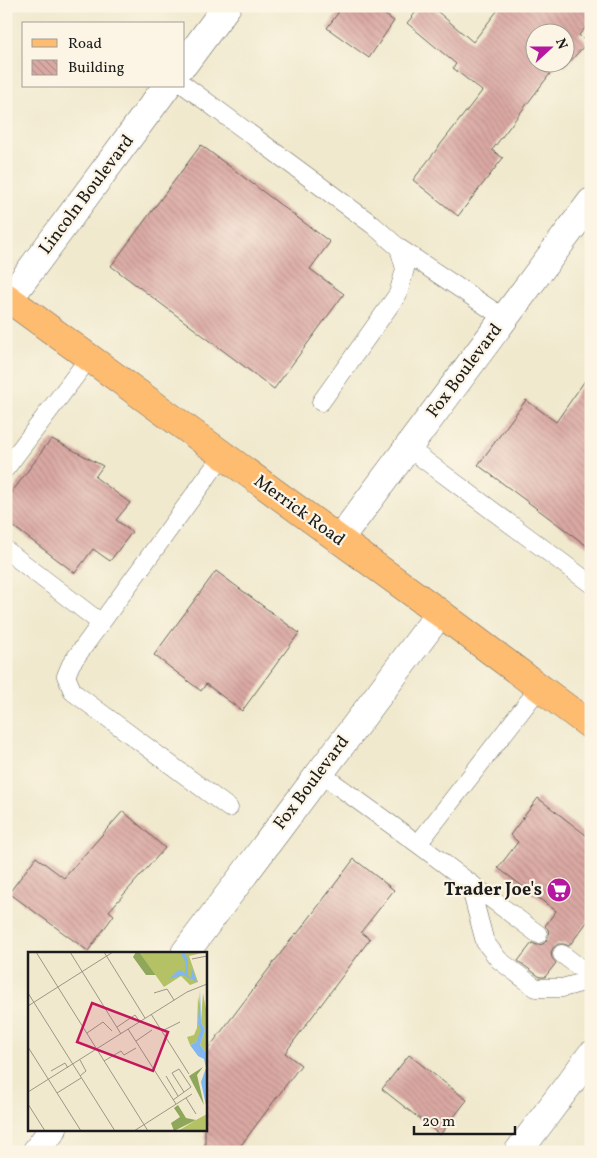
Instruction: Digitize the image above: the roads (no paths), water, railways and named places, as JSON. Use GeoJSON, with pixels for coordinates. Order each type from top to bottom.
{"type":"FeatureCollection","features":[{"type":"Feature","properties":{"kind":"main road","name":"Merrick Road"},"geometry":{"type":"LineString","coordinates":[[7,300],[223,455],[591,726]]}},
{"type":"Feature","properties":{"kind":"street"},"geometry":{"type":"LineString","coordinates":[[185,63],[227,6]]}},
{"type":"Feature","properties":{"kind":"street","name":"Lincoln Boulevard"},"geometry":{"type":"LineString","coordinates":[[7,300],[166,88]]}},
{"type":"Feature","properties":{"kind":"street","name":"Fox Boulevard"},"geometry":{"type":"LineString","coordinates":[[339,540],[591,202]]}},
{"type":"Feature","properties":{"kind":"street","name":"Fox Boulevard"},"geometry":{"type":"LineString","coordinates":[[186,952],[440,614]]}},
{"type":"Feature","properties":{"kind":"street"},"geometry":{"type":"LineString","coordinates":[[518,1152],[588,1066]]}},
{"type":"Feature","properties":{"kind":"street"},"geometry":{"type":"LineString","coordinates":[[36,1152],[52,1130]]}},
{"type":"Feature","properties":{"kind":"lane"},"geometry":{"type":"LineString","coordinates":[[185,86],[373,225],[399,248],[504,318]]}},
{"type":"Feature","properties":{"kind":"lane"},"geometry":{"type":"LineString","coordinates":[[321,402],[398,294],[405,269],[399,248]]}},
{"type":"Feature","properties":{"kind":"lane"},"geometry":{"type":"LineString","coordinates":[[6,468],[89,358]]}},
{"type":"Feature","properties":{"kind":"lane"},"geometry":{"type":"LineString","coordinates":[[407,448],[591,584]]}},
{"type":"Feature","properties":{"kind":"lane"},"geometry":{"type":"LineString","coordinates":[[223,455],[102,624],[71,664],[66,676],[73,692],[229,808]]}},
{"type":"Feature","properties":{"kind":"lane"},"geometry":{"type":"LineString","coordinates":[[6,550],[102,624]]}},
{"type":"Feature","properties":{"kind":"lane"},"geometry":{"type":"LineString","coordinates":[[418,844],[539,688]]}},
{"type":"Feature","properties":{"kind":"lane"},"geometry":{"type":"LineString","coordinates":[[320,773],[538,934]]}},
{"type":"Feature","properties":{"kind":"lane"},"geometry":{"type":"LineString","coordinates":[[469,882],[485,942],[499,960],[536,988],[562,988],[591,980]]}},
{"type":"Feature","properties":{"kind":"lane"},"geometry":{"type":"LineString","coordinates":[[562,954],[591,976]]}},
{"type":"Feature","properties":{"kind":"place","name":"Trader Joe's"},"geometry":{"type":"Point","coordinates":[559,890]}}]}
